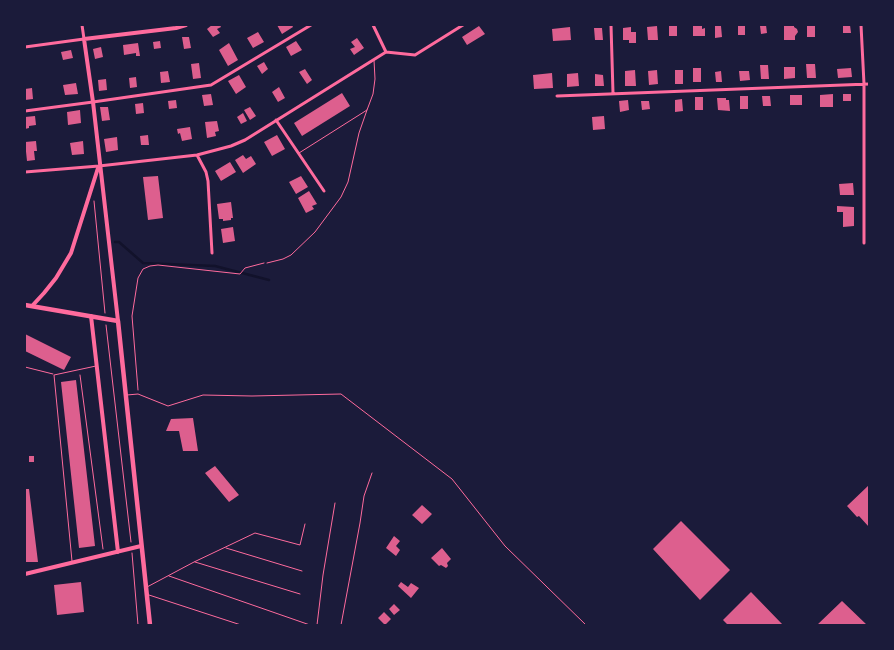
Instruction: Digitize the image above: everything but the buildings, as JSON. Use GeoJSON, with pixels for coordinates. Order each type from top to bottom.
{"type":"FeatureCollection","features":[{"type":"Feature","properties":{"kind":"main road"},"geometry":{"type":"LineString","coordinates":[[25,304],[118,321],[150,625]]}},
{"type":"Feature","properties":{"kind":"street"},"geometry":{"type":"LineString","coordinates":[[82,25],[118,321]]}},
{"type":"Feature","properties":{"kind":"street"},"geometry":{"type":"LineString","coordinates":[[148,25],[148,32]]}},
{"type":"Feature","properties":{"kind":"street"},"geometry":{"type":"LineString","coordinates":[[25,47],[148,32],[186,25]]}},
{"type":"Feature","properties":{"kind":"street"},"geometry":{"type":"LineString","coordinates":[[25,111],[211,85],[311,25]]}},
{"type":"Feature","properties":{"kind":"street"},"geometry":{"type":"LineString","coordinates":[[373,25],[386,52]]}},
{"type":"Feature","properties":{"kind":"street"},"geometry":{"type":"LineString","coordinates":[[25,172],[99,166],[197,154],[231,146],[245,140],[374,58],[386,52],[415,55],[463,25]]}},
{"type":"Feature","properties":{"kind":"street"},"geometry":{"type":"LineString","coordinates":[[611,25],[613,93]]}},
{"type":"Feature","properties":{"kind":"street"},"geometry":{"type":"LineString","coordinates":[[861,25],[864,84],[864,242]]}},
{"type":"Feature","properties":{"kind":"street"},"geometry":{"type":"LineString","coordinates":[[558,96],[869,84]]}},
{"type":"Feature","properties":{"kind":"street"},"geometry":{"type":"LineString","coordinates":[[276,120],[324,191]]}},
{"type":"Feature","properties":{"kind":"street"},"geometry":{"type":"LineString","coordinates":[[197,154],[206,172],[208,182],[212,253]]}},
{"type":"Feature","properties":{"kind":"street"},"geometry":{"type":"LineString","coordinates":[[32,306],[56,278],[71,252],[99,166]]}},
{"type":"Feature","properties":{"kind":"street"},"geometry":{"type":"LineString","coordinates":[[91,316],[118,552]]}},
{"type":"Feature","properties":{"kind":"street"},"geometry":{"type":"LineString","coordinates":[[25,574],[142,546]]}},
{"type":"Feature","properties":{"kind":"lane"},"geometry":{"type":"LineString","coordinates":[[267,263],[292,255],[315,232],[341,197],[348,182],[359,132],[373,94],[375,79],[374,58]]}},
{"type":"Feature","properties":{"kind":"lane"},"geometry":{"type":"LineString","coordinates":[[299,154],[367,110]]}},
{"type":"Feature","properties":{"kind":"lane"},"geometry":{"type":"LineString","coordinates":[[25,366],[54,375],[97,366]]}},
{"type":"Feature","properties":{"kind":"lane"},"geometry":{"type":"LineString","coordinates":[[54,375],[72,563]]}},
{"type":"Feature","properties":{"kind":"lane"},"geometry":{"type":"LineString","coordinates":[[125,395],[138,394],[168,406],[203,394],[252,396],[341,394],[452,480],[505,546],[586,625]]}},
{"type":"Feature","properties":{"kind":"lane"},"geometry":{"type":"LineString","coordinates":[[341,625],[364,496],[372,473]]}},
{"type":"Feature","properties":{"kind":"lane"},"geometry":{"type":"LineString","coordinates":[[317,625],[335,503]]}},
{"type":"Feature","properties":{"kind":"lane"},"geometry":{"type":"LineString","coordinates":[[146,588],[194,562],[255,534],[300,546],[305,524]]}},
{"type":"Feature","properties":{"kind":"lane"},"geometry":{"type":"LineString","coordinates":[[225,547],[302,571]]}},
{"type":"Feature","properties":{"kind":"lane"},"geometry":{"type":"LineString","coordinates":[[194,562],[300,594]]}},
{"type":"Feature","properties":{"kind":"lane"},"geometry":{"type":"LineString","coordinates":[[167,576],[310,625]]}},
{"type":"Feature","properties":{"kind":"lane"},"geometry":{"type":"LineString","coordinates":[[147,594],[241,625]]}},
{"type":"Feature","properties":{"kind":"path"},"geometry":{"type":"LineString","coordinates":[[93,197],[105,314]]}},
{"type":"Feature","properties":{"kind":"path"},"geometry":{"type":"LineString","coordinates":[[138,394],[132,316],[138,278],[143,269],[158,265],[240,274],[245,268],[267,263]]}},
{"type":"Feature","properties":{"kind":"path"},"geometry":{"type":"LineString","coordinates":[[106,320],[132,548],[138,625]]}},
{"type":"Feature","properties":{"kind":"path"},"geometry":{"type":"LineString","coordinates":[[80,369],[103,550]]}},
{"type":"Feature","properties":{"kind":"waterway"},"geometry":{"type":"LineString","coordinates":[[115,242],[119,242],[143,263],[215,266],[269,280]]}}]}
